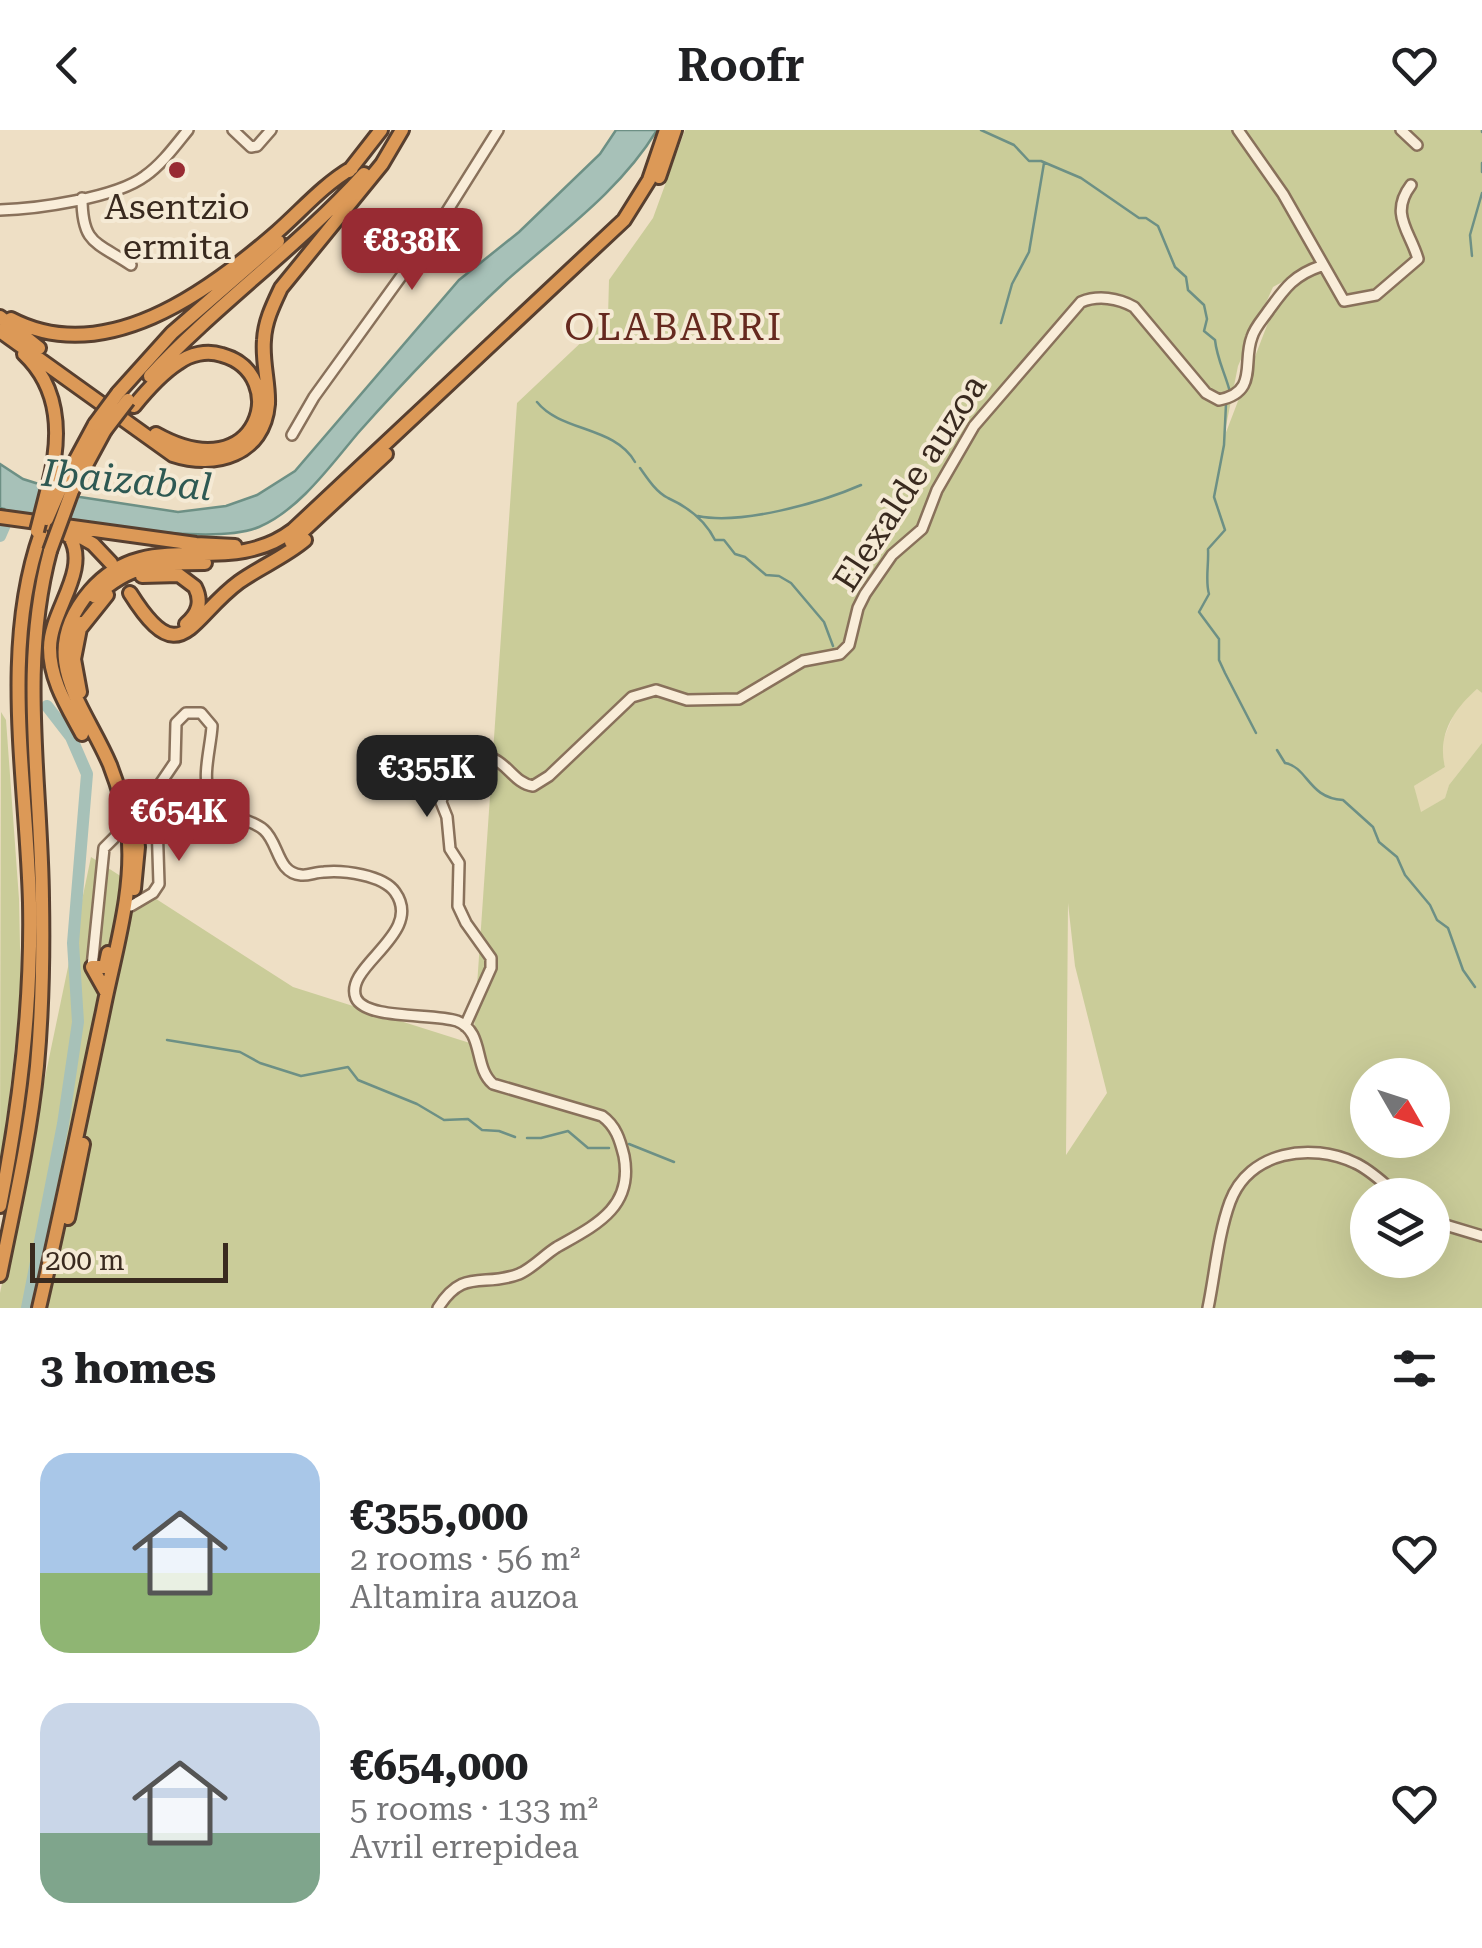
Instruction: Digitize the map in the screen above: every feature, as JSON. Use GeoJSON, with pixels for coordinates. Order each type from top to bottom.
{"type":"FeatureCollection","features":[{"type":"Feature","properties":{"kind":"highway"},"geometry":{"type":"LineString","coordinates":[[0,1206],[19,1098],[28,1010],[30,898],[18,671],[21,612],[34,553],[60,488],[172,333],[307,215],[352,168],[381,130]]}},
{"type":"Feature","properties":{"kind":"highway"},"geometry":{"type":"LineString","coordinates":[[127,400],[184,339],[316,224],[400,130]]}},
{"type":"Feature","properties":{"kind":"highway"},"geometry":{"type":"LineString","coordinates":[[2,333],[173,455],[194,462],[231,456],[246,446],[263,425],[268,406],[264,338],[269,312],[281,288],[351,204],[400,130]]}},
{"type":"Feature","properties":{"kind":"highway"},"geometry":{"type":"LineString","coordinates":[[40,1308],[130,896],[129,834],[123,802],[66,675],[67,638],[79,606],[113,569],[132,561],[158,554],[223,556],[270,545],[293,530],[624,220],[649,180],[666,130]]}},
{"type":"Feature","properties":{"kind":"highway"},"geometry":{"type":"LineString","coordinates":[[48,1308],[138,846],[134,814],[116,760],[80,691],[74,660],[78,632],[96,597],[118,577],[160,563],[224,563],[272,553],[298,537],[625,228],[658,180],[675,130]]}},
{"type":"Feature","properties":{"kind":"highway"},"geometry":{"type":"LineString","coordinates":[[0,315],[33,329],[65,336],[108,333],[135,324],[216,279],[274,234],[331,180],[352,168]]}},
{"type":"Feature","properties":{"kind":"highway"},"geometry":{"type":"LineString","coordinates":[[0,315],[134,419],[190,450],[214,451],[240,440],[254,422],[259,397],[242,365],[224,355],[202,353],[178,362],[127,400]]}},
{"type":"Feature","properties":{"kind":"highway"},"geometry":{"type":"LineString","coordinates":[[0,1275],[28,1133],[38,1050],[42,895],[31,682],[41,584],[60,488],[50,392],[38,368],[2,333]]}},
{"type":"Feature","properties":{"kind":"highway"},"geometry":{"type":"LineString","coordinates":[[43,530],[94,531],[222,547],[263,540],[288,524],[363,454],[408,422]]}},
{"type":"Feature","properties":{"kind":"highway"},"geometry":{"type":"LineString","coordinates":[[60,488],[81,470],[104,430]]}},
{"type":"Feature","properties":{"kind":"highway"},"geometry":{"type":"LineString","coordinates":[[130,592],[154,627],[166,634],[192,628],[239,582],[309,537],[357,482]]}},
{"type":"Feature","properties":{"kind":"highway"},"geometry":{"type":"LineString","coordinates":[[0,517],[70,537],[76,558],[50,638],[51,660],[57,688],[123,802]]}},
{"type":"Feature","properties":{"kind":"highway"},"geometry":{"type":"LineString","coordinates":[[43,530],[82,536],[112,563],[94,531]]}},
{"type":"Feature","properties":{"kind":"highway"},"geometry":{"type":"LineString","coordinates":[[78,632],[110,592],[135,578],[164,573],[179,576],[195,586],[199,605],[186,624],[162,627],[146,617]]}},
{"type":"Feature","properties":{"kind":"highway"},"geometry":{"type":"LineString","coordinates":[[92,966],[105,967],[117,904],[130,896]]}},
{"type":"Feature","properties":{"kind":"highway"},"geometry":{"type":"LineString","coordinates":[[92,966],[106,992]]}},
{"type":"Feature","properties":{"kind":"street"},"geometry":{"type":"LineString","coordinates":[[0,210],[58,205],[144,177],[188,130]]}},
{"type":"Feature","properties":{"kind":"street"},"geometry":{"type":"LineString","coordinates":[[233,130],[250,147],[257,146],[271,130]]}},
{"type":"Feature","properties":{"kind":"street"},"geometry":{"type":"LineString","coordinates":[[292,435],[314,397],[438,224],[498,130]]}},
{"type":"Feature","properties":{"kind":"street"},"geometry":{"type":"LineString","coordinates":[[1238,130],[1283,194],[1344,301],[1376,295],[1410,268],[1418,256],[1403,230],[1401,202],[1411,184]]}},
{"type":"Feature","properties":{"kind":"street"},"geometry":{"type":"LineString","coordinates":[[1401,130],[1417,145]]}},
{"type":"Feature","properties":{"kind":"street"},"geometry":{"type":"LineString","coordinates":[[82,198],[82,224],[94,243],[131,266]]}},
{"type":"Feature","properties":{"kind":"street","name":"Elexalde auzoa"},"geometry":{"type":"LineString","coordinates":[[465,1026],[488,978],[490,958],[458,906],[458,863],[450,849],[447,817],[441,802],[450,769],[466,756],[500,760],[530,787],[548,776],[632,697],[656,690],[687,700],[739,699],[803,661],[840,654],[849,645],[865,594],[892,555],[922,530],[936,490],[974,426],[1081,302],[1100,298],[1134,308],[1206,393],[1219,400],[1228,398],[1244,384],[1249,373],[1250,340],[1288,282],[1321,266]]}},
{"type":"Feature","properties":{"kind":"street"},"geometry":{"type":"LineString","coordinates":[[130,896],[149,896],[157,890],[160,878],[151,812],[157,786],[175,762],[177,721],[191,711],[201,712],[212,726],[207,787],[216,807],[265,831],[284,866],[294,873],[358,875],[382,882],[396,894],[399,920],[390,940],[358,979],[354,994],[359,1003],[372,1011],[444,1018],[465,1026],[474,1036],[486,1079],[497,1087],[608,1120],[620,1143],[625,1182],[616,1203],[588,1232],[558,1247],[520,1274],[461,1283],[438,1308]]}},
{"type":"Feature","properties":{"kind":"street"},"geometry":{"type":"LineString","coordinates":[[92,966],[104,848],[116,835],[151,812]]}},
{"type":"Feature","properties":{"kind":"street"},"geometry":{"type":"LineString","coordinates":[[1208,1308],[1229,1204],[1244,1178],[1258,1166],[1286,1154],[1311,1152],[1334,1155],[1378,1178]]}},
{"type":"Feature","properties":{"kind":"street"},"geometry":{"type":"LineString","coordinates":[[1450,1226],[1482,1236]]}},
{"type":"Feature","properties":{"kind":"shaded area"},"geometry":{"type":"Polygon","coordinates":[[[1477,689],[1482,693],[1482,743],[1449,785],[1445,798],[1420,813],[1414,786],[1445,767],[1440,747],[1458,705],[1477,689]]]}},
{"type":"Feature","properties":{"kind":"green space"},"geometry":{"type":"Polygon","coordinates":[[[685,130],[1482,130],[1482,693],[1477,689],[1468,697],[1449,724],[1443,745],[1445,767],[1414,786],[1421,812],[1445,798],[1449,785],[1482,743],[1482,1308],[0,1308],[91,857],[293,987],[473,1044],[517,403],[608,317],[609,280],[653,218],[685,130]],[[1284,281],[1273,287],[1238,366],[1224,436],[1284,281]],[[1068,903],[1066,1155],[1107,1093],[1075,966],[1068,903]]]}},
{"type":"Feature","properties":{"kind":"green space"},"geometry":{"type":"Polygon","coordinates":[[[1,712],[6,720],[19,899],[21,994],[0,1177],[1,712]]]}},
{"type":"Feature","properties":{"kind":"water"},"geometry":{"type":"Polygon","coordinates":[[[616,130],[657,130],[607,192],[468,317],[394,393],[313,486],[274,519],[237,532],[179,534],[0,508],[0,464],[23,479],[80,497],[178,512],[226,506],[257,495],[295,471],[459,280],[519,232],[600,154],[616,130]]]}},
{"type":"Feature","properties":{"kind":"waterway"},"geometry":{"type":"LineString","coordinates":[[981,130],[1014,145],[1029,161],[1041,161],[1081,178],[1139,218],[1158,226],[1175,267],[1186,277],[1188,290],[1204,305],[1204,331],[1215,340],[1230,392]]}},
{"type":"Feature","properties":{"kind":"waterway"},"geometry":{"type":"LineString","coordinates":[[1001,323],[1012,284],[1029,252],[1044,163]]}},
{"type":"Feature","properties":{"kind":"waterway"},"geometry":{"type":"LineString","coordinates":[[1482,163],[1482,172]]}},
{"type":"Feature","properties":{"kind":"waterway"},"geometry":{"type":"LineString","coordinates":[[1472,256],[1470,235],[1482,193]]}},
{"type":"Feature","properties":{"kind":"waterway"},"geometry":{"type":"LineString","coordinates":[[537,402],[560,419],[615,442],[635,462]]}},
{"type":"Feature","properties":{"kind":"waterway"},"geometry":{"type":"LineString","coordinates":[[1226,404],[1224,445],[1214,497],[1225,530],[1208,549],[1209,594],[1199,612],[1219,639],[1219,660],[1256,733]]}},
{"type":"Feature","properties":{"kind":"waterway"},"geometry":{"type":"LineString","coordinates":[[640,468],[660,492],[701,520],[715,540],[724,540],[735,554],[745,557],[766,575],[779,576],[791,583],[824,622],[833,646]]}},
{"type":"Feature","properties":{"kind":"waterway"},"geometry":{"type":"LineString","coordinates":[[698,516],[736,517],[780,511],[861,485]]}},
{"type":"Feature","properties":{"kind":"waterway"},"geometry":{"type":"LineString","coordinates":[[0,536],[11,511]]}},
{"type":"Feature","properties":{"kind":"waterway"},"geometry":{"type":"LineString","coordinates":[[27,1308],[63,1124],[78,1022],[73,943],[87,774],[71,737],[47,706]]}},
{"type":"Feature","properties":{"kind":"waterway"},"geometry":{"type":"LineString","coordinates":[[1277,750],[1285,763],[1299,770],[1322,794],[1343,800],[1373,827],[1379,842],[1397,857],[1437,920],[1448,928],[1463,970],[1475,987]]}},
{"type":"Feature","properties":{"kind":"waterway"},"geometry":{"type":"LineString","coordinates":[[167,1040],[240,1052],[301,1076],[348,1067],[358,1080],[417,1104],[444,1120],[468,1119],[482,1130],[515,1137]]}},
{"type":"Feature","properties":{"kind":"waterway"},"geometry":{"type":"LineString","coordinates":[[527,1138],[568,1131],[588,1148],[609,1148]]}},
{"type":"Feature","properties":{"kind":"waterway"},"geometry":{"type":"LineString","coordinates":[[629,1144],[674,1162]]}},
{"type":"Feature","properties":{"kind":"place","name":"Asentzio ermita"},"geometry":{"type":"Point","coordinates":[177,170]}},
{"type":"Feature","properties":{"kind":"district","name":"OLABARRI"},"geometry":{"type":"Point","coordinates":[674,327]}},
{"type":"Feature","properties":{"kind":"water label","name":"Ibaizabal"},"geometry":{"type":"Point","coordinates":[127,480]}}]}
